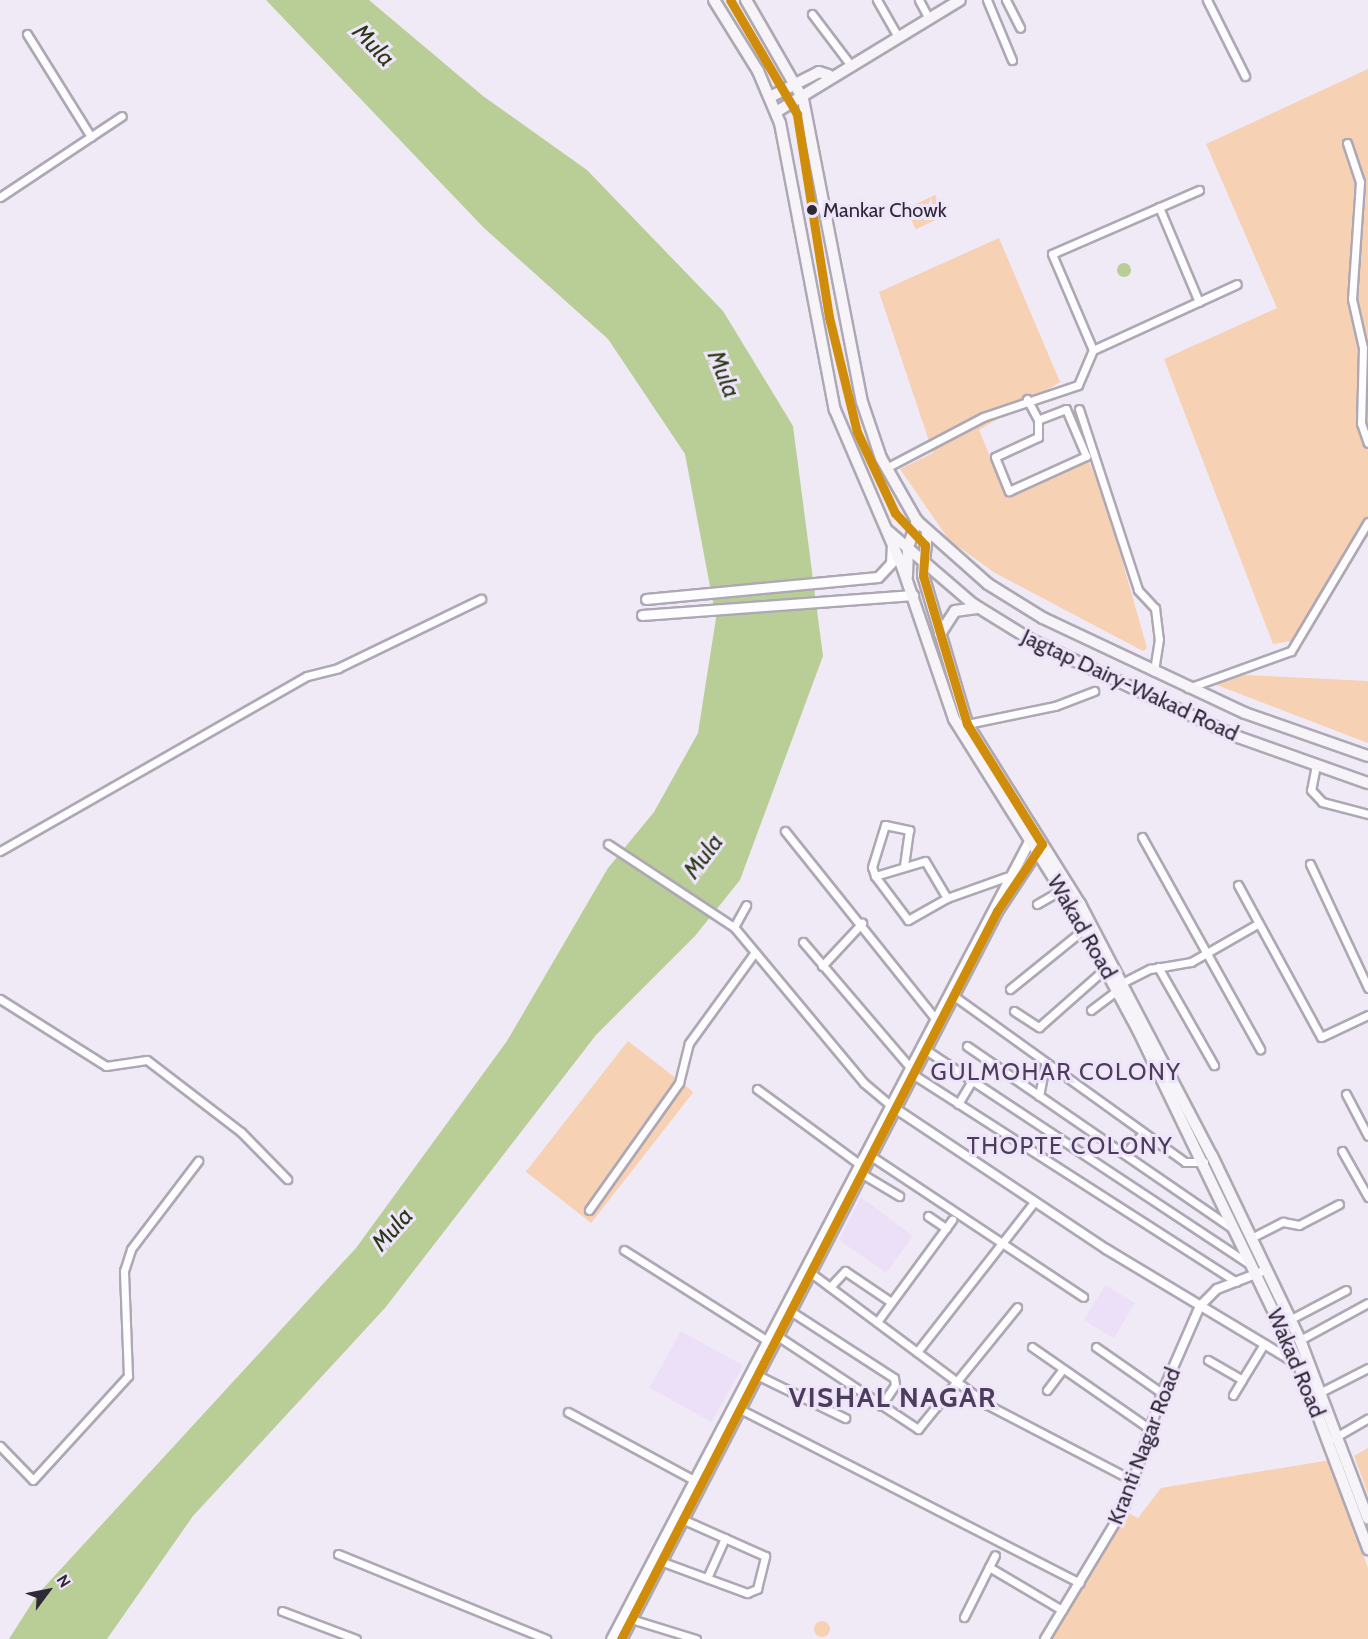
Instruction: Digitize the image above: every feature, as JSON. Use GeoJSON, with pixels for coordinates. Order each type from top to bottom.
{"type":"FeatureCollection","features":[{"type":"Feature","properties":{"kind":"main road","name":"Wakad Road"},"geometry":{"type":"LineString","coordinates":[[714,0],[770,97],[776,112],[791,160],[836,410],[907,579],[954,719],[1036,843],[1106,968],[1119,986],[1304,1364],[1368,1519]]}},
{"type":"Feature","properties":{"kind":"main road"},"geometry":{"type":"LineString","coordinates":[[746,0],[803,99],[821,172],[852,362],[886,468],[917,521],[927,532],[1014,601],[1188,688],[1368,756]]}},
{"type":"Feature","properties":{"kind":"main road"},"geometry":{"type":"LineString","coordinates":[[776,112],[825,87],[829,75],[960,0]]}},
{"type":"Feature","properties":{"kind":"main road"},"geometry":{"type":"LineString","coordinates":[[770,97],[819,72],[829,75]]}},
{"type":"Feature","properties":{"kind":"main road"},"geometry":{"type":"LineString","coordinates":[[907,579],[910,549],[917,521]]}},
{"type":"Feature","properties":{"kind":"main road","name":"Jagtap Dairy-Wakad Road"},"geometry":{"type":"LineString","coordinates":[[885,529],[980,608],[1031,640],[1169,707],[1368,783]]}},
{"type":"Feature","properties":{"kind":"main road","name":"Wakad Road"},"geometry":{"type":"LineString","coordinates":[[927,532],[923,561],[940,634],[967,724],[1119,986],[1251,1238],[1259,1270],[1290,1319],[1300,1340],[1304,1364],[1322,1392],[1333,1438],[1368,1548]]}},
{"type":"Feature","properties":{"kind":"main road"},"geometry":{"type":"LineString","coordinates":[[646,599],[878,577],[891,563],[892,545]]}},
{"type":"Feature","properties":{"kind":"main road"},"geometry":{"type":"LineString","coordinates":[[642,615],[913,596]]}},
{"type":"Feature","properties":{"kind":"main road"},"geometry":{"type":"LineString","coordinates":[[940,634],[954,611],[980,608]]}},
{"type":"Feature","properties":{"kind":"main road"},"geometry":{"type":"LineString","coordinates":[[621,1639],[738,1408],[768,1341],[859,1164],[893,1107],[933,1016],[1006,878],[1036,843]]}},
{"type":"Feature","properties":{"kind":"main road"},"geometry":{"type":"LineString","coordinates":[[911,1070],[926,1050],[997,911],[1036,843]]}},
{"type":"Feature","properties":{"kind":"main road"},"geometry":{"type":"LineString","coordinates":[[611,1639],[694,1480],[759,1376],[811,1273],[874,1158],[893,1107]]}},
{"type":"Feature","properties":{"kind":"street"},"geometry":{"type":"LineString","coordinates":[[877,0],[897,35]]}},
{"type":"Feature","properties":{"kind":"street"},"geometry":{"type":"LineString","coordinates":[[919,0],[928,17]]}},
{"type":"Feature","properties":{"kind":"street"},"geometry":{"type":"LineString","coordinates":[[987,0],[1012,60]]}},
{"type":"Feature","properties":{"kind":"street"},"geometry":{"type":"LineString","coordinates":[[1006,0],[1020,28]]}},
{"type":"Feature","properties":{"kind":"street"},"geometry":{"type":"LineString","coordinates":[[1207,0],[1245,76]]}},
{"type":"Feature","properties":{"kind":"street"},"geometry":{"type":"LineString","coordinates":[[812,15],[849,63]]}},
{"type":"Feature","properties":{"kind":"street"},"geometry":{"type":"LineString","coordinates":[[27,34],[91,137]]}},
{"type":"Feature","properties":{"kind":"street"},"geometry":{"type":"LineString","coordinates":[[0,197],[122,116]]}},
{"type":"Feature","properties":{"kind":"street"},"geometry":{"type":"LineString","coordinates":[[1347,143],[1360,182],[1352,298],[1363,348],[1361,423],[1368,443]]}},
{"type":"Feature","properties":{"kind":"street"},"geometry":{"type":"LineString","coordinates":[[1093,350],[1052,254],[1199,190]]}},
{"type":"Feature","properties":{"kind":"street"},"geometry":{"type":"LineString","coordinates":[[1158,207],[1199,302]]}},
{"type":"Feature","properties":{"kind":"street"},"geometry":{"type":"LineString","coordinates":[[886,468],[1027,399],[1078,385],[1093,350],[1237,284]]}},
{"type":"Feature","properties":{"kind":"street"},"geometry":{"type":"LineString","coordinates":[[1027,399],[1038,420],[1038,437],[995,457],[1009,491],[1086,456],[1066,409],[1038,420]]}},
{"type":"Feature","properties":{"kind":"street"},"geometry":{"type":"LineString","coordinates":[[1078,409],[1138,590],[1155,608],[1159,639],[1155,672]]}},
{"type":"Feature","properties":{"kind":"street"},"geometry":{"type":"LineString","coordinates":[[1188,688],[1291,651],[1368,522]]}},
{"type":"Feature","properties":{"kind":"street"},"geometry":{"type":"LineString","coordinates":[[0,850],[307,676],[338,668],[481,599]]}},
{"type":"Feature","properties":{"kind":"street"},"geometry":{"type":"LineString","coordinates":[[967,724],[1055,706],[1094,691]]}},
{"type":"Feature","properties":{"kind":"street"},"geometry":{"type":"LineString","coordinates":[[1316,765],[1311,790],[1322,802],[1368,814]]}},
{"type":"Feature","properties":{"kind":"street"},"geometry":{"type":"LineString","coordinates":[[904,866],[909,830],[885,825],[872,867],[874,876],[908,920],[947,898],[1006,878]]}},
{"type":"Feature","properties":{"kind":"street"},"geometry":{"type":"LineString","coordinates":[[784,831],[862,923],[933,1016]]}},
{"type":"Feature","properties":{"kind":"street"},"geometry":{"type":"LineString","coordinates":[[1142,837],[1260,1049]]}},
{"type":"Feature","properties":{"kind":"street"},"geometry":{"type":"LineString","coordinates":[[608,844],[735,927],[864,1083],[893,1107],[1034,1202],[1200,1306],[1264,1344],[1304,1364]]}},
{"type":"Feature","properties":{"kind":"street"},"geometry":{"type":"LineString","coordinates":[[874,876],[925,861],[947,898]]}},
{"type":"Feature","properties":{"kind":"street"},"geometry":{"type":"LineString","coordinates":[[1310,864],[1368,988]]}},
{"type":"Feature","properties":{"kind":"street"},"geometry":{"type":"LineString","coordinates":[[1238,885],[1321,1037],[1368,1015]]}},
{"type":"Feature","properties":{"kind":"street"},"geometry":{"type":"LineString","coordinates":[[1037,904],[1062,890]]}},
{"type":"Feature","properties":{"kind":"street"},"geometry":{"type":"LineString","coordinates":[[735,927],[746,905]]}},
{"type":"Feature","properties":{"kind":"street"},"geometry":{"type":"LineString","coordinates":[[822,966],[862,923]]}},
{"type":"Feature","properties":{"kind":"street"},"geometry":{"type":"LineString","coordinates":[[1091,1010],[1119,986],[1158,967],[1207,954],[1259,923]]}},
{"type":"Feature","properties":{"kind":"street"},"geometry":{"type":"LineString","coordinates":[[1010,989],[1084,929]]}},
{"type":"Feature","properties":{"kind":"street"},"geometry":{"type":"LineString","coordinates":[[803,942],[911,1070],[958,1104],[1236,1282]]}},
{"type":"Feature","properties":{"kind":"street"},"geometry":{"type":"LineString","coordinates":[[589,1210],[679,1083],[689,1043],[755,952]]}},
{"type":"Feature","properties":{"kind":"street"},"geometry":{"type":"LineString","coordinates":[[1158,967],[1214,1065]]}},
{"type":"Feature","properties":{"kind":"street"},"geometry":{"type":"LineString","coordinates":[[1014,1011],[1039,1027],[1106,968]]}},
{"type":"Feature","properties":{"kind":"street"},"geometry":{"type":"LineString","coordinates":[[954,996],[1045,1065],[1185,1162],[1204,1162]]}},
{"type":"Feature","properties":{"kind":"street"},"geometry":{"type":"LineString","coordinates":[[0,999],[106,1066],[147,1060],[241,1132],[287,1179]]}},
{"type":"Feature","properties":{"kind":"street"},"geometry":{"type":"LineString","coordinates":[[967,1046],[1238,1230]]}},
{"type":"Feature","properties":{"kind":"street"},"geometry":{"type":"LineString","coordinates":[[926,1050],[971,1082],[1259,1270],[1207,1296],[1200,1306]]}},
{"type":"Feature","properties":{"kind":"street"},"geometry":{"type":"LineString","coordinates":[[1039,1096],[1045,1065]]}},
{"type":"Feature","properties":{"kind":"street"},"geometry":{"type":"LineString","coordinates":[[958,1104],[971,1082]]}},
{"type":"Feature","properties":{"kind":"street"},"geometry":{"type":"LineString","coordinates":[[757,1089],[859,1164]]}},
{"type":"Feature","properties":{"kind":"street"},"geometry":{"type":"LineString","coordinates":[[1346,1094],[1368,1136]]}},
{"type":"Feature","properties":{"kind":"street"},"geometry":{"type":"LineString","coordinates":[[1130,1148],[1143,1133]]}},
{"type":"Feature","properties":{"kind":"street"},"geometry":{"type":"LineString","coordinates":[[1342,1151],[1368,1197]]}},
{"type":"Feature","properties":{"kind":"street"},"geometry":{"type":"LineString","coordinates":[[874,1158],[1083,1297]]}},
{"type":"Feature","properties":{"kind":"street"},"geometry":{"type":"LineString","coordinates":[[0,1446],[33,1480],[128,1376],[124,1271],[131,1249],[198,1161]]}},
{"type":"Feature","properties":{"kind":"street"},"geometry":{"type":"LineString","coordinates":[[864,1176],[898,1196]]}},
{"type":"Feature","properties":{"kind":"street"},"geometry":{"type":"LineString","coordinates":[[917,1352],[1034,1202]]}},
{"type":"Feature","properties":{"kind":"street"},"geometry":{"type":"LineString","coordinates":[[1251,1238],[1283,1222],[1299,1225],[1339,1204]]}},
{"type":"Feature","properties":{"kind":"street"},"geometry":{"type":"LineString","coordinates":[[928,1216],[946,1228]]}},
{"type":"Feature","properties":{"kind":"street"},"geometry":{"type":"LineString","coordinates":[[877,1322],[952,1220]]}},
{"type":"Feature","properties":{"kind":"street"},"geometry":{"type":"LineString","coordinates":[[624,1250],[768,1341]]}},
{"type":"Feature","properties":{"kind":"street"},"geometry":{"type":"LineString","coordinates":[[830,1287],[845,1271],[891,1302]]}},
{"type":"Feature","properties":{"kind":"street"},"geometry":{"type":"LineString","coordinates":[[811,1273],[955,1381],[1052,1442],[1134,1481]]}},
{"type":"Feature","properties":{"kind":"street"},"geometry":{"type":"LineString","coordinates":[[1290,1319],[1346,1290]]}},
{"type":"Feature","properties":{"kind":"street"},"geometry":{"type":"LineString","coordinates":[[1300,1340],[1368,1303]]}},
{"type":"Feature","properties":{"kind":"street","name":"Kranti Nagar Road"},"geometry":{"type":"LineString","coordinates":[[1045,1639],[1080,1583],[1134,1481],[1153,1431],[1162,1393],[1200,1306]]}},
{"type":"Feature","properties":{"kind":"street"},"geometry":{"type":"LineString","coordinates":[[779,1337],[918,1429],[1017,1307]]}},
{"type":"Feature","properties":{"kind":"street"},"geometry":{"type":"LineString","coordinates":[[792,1312],[894,1378],[895,1384],[881,1406]]}},
{"type":"Feature","properties":{"kind":"street"},"geometry":{"type":"LineString","coordinates":[[1233,1395],[1264,1344]]}},
{"type":"Feature","properties":{"kind":"street"},"geometry":{"type":"LineString","coordinates":[[1032,1347],[1153,1431]]}},
{"type":"Feature","properties":{"kind":"street"},"geometry":{"type":"LineString","coordinates":[[1096,1347],[1162,1393]]}},
{"type":"Feature","properties":{"kind":"street"},"geometry":{"type":"LineString","coordinates":[[1208,1359],[1242,1380]]}},
{"type":"Feature","properties":{"kind":"street"},"geometry":{"type":"LineString","coordinates":[[1322,1392],[1368,1368]]}},
{"type":"Feature","properties":{"kind":"street"},"geometry":{"type":"LineString","coordinates":[[1047,1389],[1063,1369]]}},
{"type":"Feature","properties":{"kind":"street"},"geometry":{"type":"LineString","coordinates":[[759,1376],[845,1419]]}},
{"type":"Feature","properties":{"kind":"street"},"geometry":{"type":"LineString","coordinates":[[738,1408],[1080,1583]]}},
{"type":"Feature","properties":{"kind":"street"},"geometry":{"type":"LineString","coordinates":[[568,1412],[694,1480]]}},
{"type":"Feature","properties":{"kind":"street"},"geometry":{"type":"LineString","coordinates":[[1333,1438],[1368,1418]]}},
{"type":"Feature","properties":{"kind":"street"},"geometry":{"type":"LineString","coordinates":[[660,1562],[747,1593],[757,1589],[765,1556],[682,1519]]}},
{"type":"Feature","properties":{"kind":"street"},"geometry":{"type":"LineString","coordinates":[[707,1578],[725,1538]]}},
{"type":"Feature","properties":{"kind":"street"},"geometry":{"type":"LineString","coordinates":[[338,1554],[546,1639]]}},
{"type":"Feature","properties":{"kind":"street"},"geometry":{"type":"LineString","coordinates":[[964,1617],[995,1555]]}},
{"type":"Feature","properties":{"kind":"street"},"geometry":{"type":"LineString","coordinates":[[989,1567],[1062,1610]]}},
{"type":"Feature","properties":{"kind":"street"},"geometry":{"type":"LineString","coordinates":[[282,1611],[356,1639]]}},
{"type":"Feature","properties":{"kind":"street"},"geometry":{"type":"LineString","coordinates":[[631,1619],[696,1639]]}},
{"type":"Feature","properties":{"kind":"shaded area"},"geometry":{"type":"Polygon","coordinates":[[[1368,69],[1368,536],[1291,641],[1273,644],[1164,359],[1277,308],[1206,144],[1368,69]]]}},
{"type":"Feature","properties":{"kind":"shaded area"},"geometry":{"type":"Polygon","coordinates":[[[935,195],[945,216],[916,229],[906,209],[935,195]]]}},
{"type":"Feature","properties":{"kind":"shaded area"},"geometry":{"type":"Polygon","coordinates":[[[999,238],[1060,382],[979,430],[1006,495],[1088,460],[1104,496],[1147,648],[1143,651],[995,573],[949,540],[900,469],[933,453],[879,292],[999,238]]]}},
{"type":"Feature","properties":{"kind":"shaded area"},"geometry":{"type":"Polygon","coordinates":[[[1244,675],[1368,681],[1368,743],[1214,684],[1244,675]]]}},
{"type":"Feature","properties":{"kind":"shaded area"},"geometry":{"type":"Polygon","coordinates":[[[628,1041],[693,1092],[591,1223],[526,1172],[628,1041]]]}},
{"type":"Feature","properties":{"kind":"shaded area"},"geometry":{"type":"Polygon","coordinates":[[[861,1197],[913,1236],[886,1273],[839,1240],[861,1197]]]}},
{"type":"Feature","properties":{"kind":"shaded area"},"geometry":{"type":"Polygon","coordinates":[[[1105,1285],[1135,1303],[1114,1338],[1084,1320],[1105,1285]]]}},
{"type":"Feature","properties":{"kind":"shaded area"},"geometry":{"type":"Polygon","coordinates":[[[681,1331],[743,1365],[712,1422],[649,1388],[681,1331]]]}},
{"type":"Feature","properties":{"kind":"shaded area"},"geometry":{"type":"Polygon","coordinates":[[[1368,1448],[1368,1494],[1354,1456],[1368,1448]]]}},
{"type":"Feature","properties":{"kind":"shaded area"},"geometry":{"type":"Polygon","coordinates":[[[1330,1460],[1368,1568],[1368,1639],[1051,1639],[1128,1513],[1138,1518],[1161,1488],[1330,1460]]]}},
{"type":"Feature","properties":{"kind":"shaded area"},"geometry":{"type":"Polygon","coordinates":[[[822,1621],[830,1629],[822,1637],[814,1629],[822,1621]]]}},
{"type":"Feature","properties":{"kind":"water","name":"Mula"},"geometry":{"type":"Polygon","coordinates":[[[266,0],[369,0],[483,96],[587,170],[723,311],[793,426],[823,656],[740,880],[695,936],[596,1035],[385,1308],[193,1516],[107,1639],[9,1639],[37,1595],[356,1248],[507,1041],[608,868],[654,812],[698,733],[716,618],[685,454],[608,339],[484,228],[266,0]]]}},
{"type":"Feature","properties":{"kind":"water"},"geometry":{"type":"Polygon","coordinates":[[[1124,263],[1129,265],[1131,270],[1129,275],[1124,277],[1119,275],[1117,270],[1119,265],[1124,263]]]}},
{"type":"Feature","properties":{"kind":"transit line"},"geometry":{"type":"LineString","coordinates":[[621,1639],[997,911],[1042,844],[967,724],[923,575],[925,545],[895,513],[857,432],[829,317],[797,114],[730,0]]}},
{"type":"Feature","properties":{"kind":"place","name":"Mankar Chowk"},"geometry":{"type":"Point","coordinates":[812,210]}},
{"type":"Feature","properties":{"kind":"district","name":"GULMOHAR COLONY"},"geometry":{"type":"Point","coordinates":[1056,1072]}},
{"type":"Feature","properties":{"kind":"district","name":"THOPTE COLONY"},"geometry":{"type":"Point","coordinates":[1070,1146]}},
{"type":"Feature","properties":{"kind":"district","name":"VISHAL NAGAR"},"geometry":{"type":"Point","coordinates":[893,1397]}}]}
